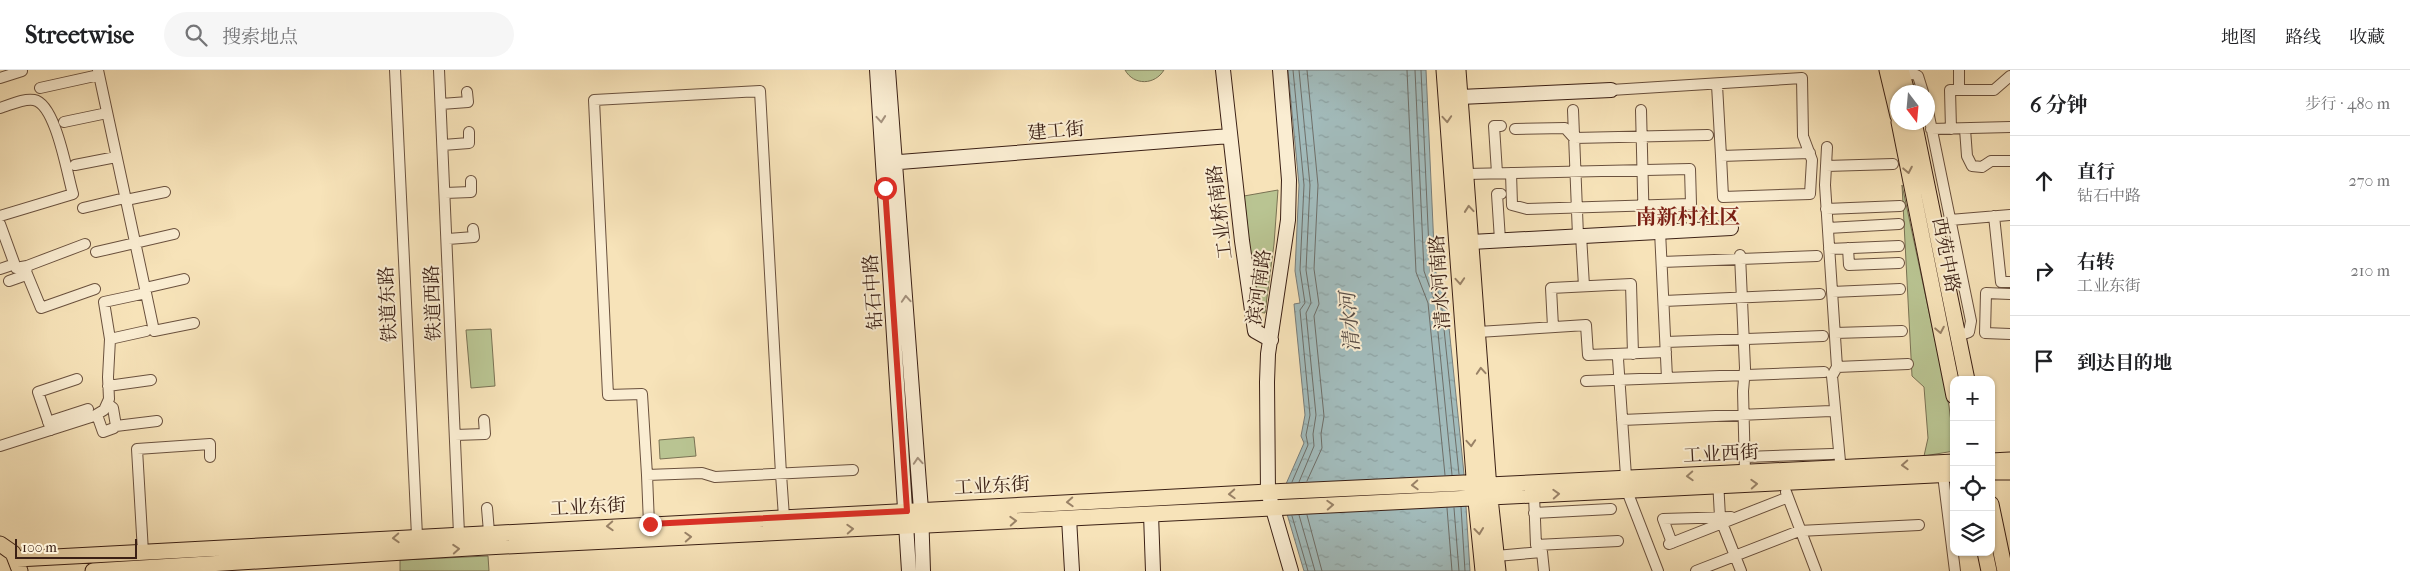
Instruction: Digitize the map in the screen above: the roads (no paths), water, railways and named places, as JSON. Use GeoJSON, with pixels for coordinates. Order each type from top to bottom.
{"type":"FeatureCollection","features":[{"type":"Feature","properties":{"kind":"main road","name":"钻石中路"},"geometry":{"type":"LineString","coordinates":[[877,70],[890,162]]}},
{"type":"Feature","properties":{"kind":"main road","name":"钻石中路"},"geometry":{"type":"LineString","coordinates":[[888,70],[890,162],[914,526]]}},
{"type":"Feature","properties":{"kind":"main road","name":"工业桥南路"},"geometry":{"type":"LineString","coordinates":[[1223,70],[1255,331],[1268,339]]}},
{"type":"Feature","properties":{"kind":"main road","name":"滨河南路"},"geometry":{"type":"LineString","coordinates":[[1272,508],[1267,382],[1268,339],[1284,183],[1274,70]]}},
{"type":"Feature","properties":{"kind":"main road","name":"滨河南路"},"geometry":{"type":"LineString","coordinates":[[1268,339],[1288,220],[1289,180],[1280,70]]}},
{"type":"Feature","properties":{"kind":"main road","name":"清水河南路"},"geometry":{"type":"LineString","coordinates":[[1444,70],[1477,490]]}},
{"type":"Feature","properties":{"kind":"main road","name":"清水河南路"},"geometry":{"type":"LineString","coordinates":[[1458,70],[1487,460],[1477,490]]}},
{"type":"Feature","properties":{"kind":"main road"},"geometry":{"type":"LineString","coordinates":[[1887,70],[1891,85]]}},
{"type":"Feature","properties":{"kind":"main road"},"geometry":{"type":"LineString","coordinates":[[1460,97],[1611,90]]}},
{"type":"Feature","properties":{"kind":"main road","name":"西苑中路"},"geometry":{"type":"LineString","coordinates":[[1901,130],[1950,376]]}},
{"type":"Feature","properties":{"kind":"main road","name":"西苑中路"},"geometry":{"type":"LineString","coordinates":[[1916,130],[1966,376]]}},
{"type":"Feature","properties":{"kind":"main road","name":"建工街"},"geometry":{"type":"LineString","coordinates":[[890,162],[1230,136]]}},
{"type":"Feature","properties":{"kind":"main road"},"geometry":{"type":"LineString","coordinates":[[1471,242],[1731,228]]}},
{"type":"Feature","properties":{"kind":"main road"},"geometry":{"type":"LineString","coordinates":[[1487,460],[1498,476],[1515,490],[1494,508],[1492,515],[1498,571]]}},
{"type":"Feature","properties":{"kind":"main road"},"geometry":{"type":"LineString","coordinates":[[1995,461],[2010,460]]}},
{"type":"Feature","properties":{"kind":"main road","name":"工业西街"},"geometry":{"type":"LineString","coordinates":[[1477,490],[1515,490],[1718,480],[1785,484],[1841,474],[1950,462]]}},
{"type":"Feature","properties":{"kind":"main road"},"geometry":{"type":"LineString","coordinates":[[1995,472],[2010,472]]}},
{"type":"Feature","properties":{"kind":"main road","name":"工业西街"},"geometry":{"type":"LineString","coordinates":[[1718,480],[1746,473],[1785,484]]}},
{"type":"Feature","properties":{"kind":"main road","name":"工业西街"},"geometry":{"type":"LineString","coordinates":[[1841,474],[1948,475]]}},
{"type":"Feature","properties":{"kind":"main road","name":"工业西街"},"geometry":{"type":"LineString","coordinates":[[1515,490],[1534,495],[1627,485]]}},
{"type":"Feature","properties":{"kind":"main road","name":"工业东街"},"geometry":{"type":"LineString","coordinates":[[19,565],[143,552],[206,548],[914,510],[1270,492],[1477,490]]}},
{"type":"Feature","properties":{"kind":"main road","name":"工业东街"},"geometry":{"type":"LineString","coordinates":[[93,571],[207,564],[237,567],[260,561],[486,547],[1272,508],[1477,490]]}},
{"type":"Feature","properties":{"kind":"main road"},"geometry":{"type":"LineString","coordinates":[[1477,490],[1492,515]]}},
{"type":"Feature","properties":{"kind":"main road"},"geometry":{"type":"LineString","coordinates":[[1477,490],[1483,571]]}},
{"type":"Feature","properties":{"kind":"main road"},"geometry":{"type":"LineString","coordinates":[[1272,508],[1282,571]]}},
{"type":"Feature","properties":{"kind":"main road"},"geometry":{"type":"LineString","coordinates":[[1272,508],[1291,571]]}},
{"type":"Feature","properties":{"kind":"main road"},"geometry":{"type":"LineString","coordinates":[[1992,511],[2005,571]]}},
{"type":"Feature","properties":{"kind":"main road"},"geometry":{"type":"LineString","coordinates":[[1151,514],[1153,571]]}},
{"type":"Feature","properties":{"kind":"main road"},"geometry":{"type":"LineString","coordinates":[[1069,518],[1072,571]]}},
{"type":"Feature","properties":{"kind":"main road"},"geometry":{"type":"LineString","coordinates":[[909,571],[914,526]]}},
{"type":"Feature","properties":{"kind":"main road"},"geometry":{"type":"LineString","coordinates":[[914,526],[923,571]]}},
{"type":"Feature","properties":{"kind":"main road"},"geometry":{"type":"LineString","coordinates":[[1,543],[13,553],[19,565]]}},
{"type":"Feature","properties":{"kind":"main road"},"geometry":{"type":"LineString","coordinates":[[259,545],[260,561]]}},
{"type":"Feature","properties":{"kind":"main road"},"geometry":{"type":"LineString","coordinates":[[206,548],[207,564]]}},
{"type":"Feature","properties":{"kind":"main road"},"geometry":{"type":"LineString","coordinates":[[1987,556],[1989,571]]}},
{"type":"Feature","properties":{"kind":"street","name":"铁道东路"},"geometry":{"type":"LineString","coordinates":[[395,70],[417,536]]}},
{"type":"Feature","properties":{"kind":"street","name":"铁道西路"},"geometry":{"type":"LineString","coordinates":[[439,70],[448,238],[459,534]]}},
{"type":"Feature","properties":{"kind":"street"},"geometry":{"type":"LineString","coordinates":[[1959,70],[1959,90]]}},
{"type":"Feature","properties":{"kind":"street"},"geometry":{"type":"LineString","coordinates":[[0,78],[22,71]]}},
{"type":"Feature","properties":{"kind":"street"},"geometry":{"type":"LineString","coordinates":[[40,88],[98,72],[154,332],[194,323]]}},
{"type":"Feature","properties":{"kind":"street"},"geometry":{"type":"LineString","coordinates":[[1902,73],[1918,76],[1921,85]]}},
{"type":"Feature","properties":{"kind":"street"},"geometry":{"type":"LineString","coordinates":[[1951,129],[1950,90],[1994,90],[2010,76]]}},
{"type":"Feature","properties":{"kind":"street"},"geometry":{"type":"LineString","coordinates":[[1611,90],[1717,85],[1802,78],[1803,136],[1812,160],[1810,194],[1723,197],[1717,85]]}},
{"type":"Feature","properties":{"kind":"street"},"geometry":{"type":"LineString","coordinates":[[650,524],[642,394],[608,395],[594,100],[760,91],[784,517]]}},
{"type":"Feature","properties":{"kind":"street"},"geometry":{"type":"LineString","coordinates":[[441,104],[468,102],[467,92]]}},
{"type":"Feature","properties":{"kind":"street"},"geometry":{"type":"LineString","coordinates":[[0,108],[29,100],[36,100],[46,107],[53,121],[72,194],[0,216]]}},
{"type":"Feature","properties":{"kind":"street"},"geometry":{"type":"LineString","coordinates":[[1573,110],[1577,208],[1584,286]]}},
{"type":"Feature","properties":{"kind":"street"},"geometry":{"type":"LineString","coordinates":[[1641,110],[1644,232]]}},
{"type":"Feature","properties":{"kind":"street"},"geometry":{"type":"LineString","coordinates":[[64,122],[107,113]]}},
{"type":"Feature","properties":{"kind":"street"},"geometry":{"type":"LineString","coordinates":[[1497,173],[1494,126],[1501,126]]}},
{"type":"Feature","properties":{"kind":"street"},"geometry":{"type":"LineString","coordinates":[[1935,129],[2010,127]]}},
{"type":"Feature","properties":{"kind":"street"},"geometry":{"type":"LineString","coordinates":[[1515,129],[1565,128],[1574,138],[1708,135]]}},
{"type":"Feature","properties":{"kind":"street"},"geometry":{"type":"LineString","coordinates":[[1965,129],[1967,156],[1972,166],[1982,167],[1991,161],[2010,161]]}},
{"type":"Feature","properties":{"kind":"street"},"geometry":{"type":"LineString","coordinates":[[1931,130],[1971,328],[1969,332],[1958,336]]}},
{"type":"Feature","properties":{"kind":"street"},"geometry":{"type":"LineString","coordinates":[[443,145],[470,143],[469,132]]}},
{"type":"Feature","properties":{"kind":"street"},"geometry":{"type":"LineString","coordinates":[[1827,147],[1826,208],[1837,367],[1832,376],[1841,474]]}},
{"type":"Feature","properties":{"kind":"street"},"geometry":{"type":"LineString","coordinates":[[1721,156],[1810,153]]}},
{"type":"Feature","properties":{"kind":"street"},"geometry":{"type":"LineString","coordinates":[[75,166],[116,156]]}},
{"type":"Feature","properties":{"kind":"street"},"geometry":{"type":"LineString","coordinates":[[1826,166],[1893,164]]}},
{"type":"Feature","properties":{"kind":"street"},"geometry":{"type":"LineString","coordinates":[[1466,174],[1497,173],[1690,170],[1691,204],[1527,209],[1512,205],[1511,173]]}},
{"type":"Feature","properties":{"kind":"street"},"geometry":{"type":"LineString","coordinates":[[445,193],[472,192],[471,180]]}},
{"type":"Feature","properties":{"kind":"street"},"geometry":{"type":"LineString","coordinates":[[83,208],[165,192]]}},
{"type":"Feature","properties":{"kind":"street"},"geometry":{"type":"LineString","coordinates":[[1500,240],[1497,194],[1501,194]]}},
{"type":"Feature","properties":{"kind":"street"},"geometry":{"type":"LineString","coordinates":[[1826,208],[1900,206]]}},
{"type":"Feature","properties":{"kind":"street"},"geometry":{"type":"LineString","coordinates":[[1882,207],[1883,224]]}},
{"type":"Feature","properties":{"kind":"street"},"geometry":{"type":"LineString","coordinates":[[1950,220],[2010,215]]}},
{"type":"Feature","properties":{"kind":"street"},"geometry":{"type":"LineString","coordinates":[[1994,216],[2001,282],[2010,282]]}},
{"type":"Feature","properties":{"kind":"street"},"geometry":{"type":"LineString","coordinates":[[0,224],[16,268],[27,270]]}},
{"type":"Feature","properties":{"kind":"street"},"geometry":{"type":"LineString","coordinates":[[1828,228],[1899,224]]}},
{"type":"Feature","properties":{"kind":"street"},"geometry":{"type":"LineString","coordinates":[[448,238],[474,237],[473,229]]}},
{"type":"Feature","properties":{"kind":"street"},"geometry":{"type":"LineString","coordinates":[[1660,231],[1667,378]]}},
{"type":"Feature","properties":{"kind":"street"},"geometry":{"type":"LineString","coordinates":[[96,252],[174,234]]}},
{"type":"Feature","properties":{"kind":"street"},"geometry":{"type":"LineString","coordinates":[[9,281],[27,270],[85,244]]}},
{"type":"Feature","properties":{"kind":"street"},"geometry":{"type":"LineString","coordinates":[[1829,249],[1899,246]]}},
{"type":"Feature","properties":{"kind":"street"},"geometry":{"type":"LineString","coordinates":[[1848,248],[1849,265],[1899,263]]}},
{"type":"Feature","properties":{"kind":"street"},"geometry":{"type":"LineString","coordinates":[[1662,262],[1740,257],[1816,256]]}},
{"type":"Feature","properties":{"kind":"street"},"geometry":{"type":"LineString","coordinates":[[1740,257],[1744,339],[1746,473]]}},
{"type":"Feature","properties":{"kind":"street"},"geometry":{"type":"LineString","coordinates":[[27,270],[41,308],[95,289]]}},
{"type":"Feature","properties":{"kind":"street"},"geometry":{"type":"LineString","coordinates":[[49,426],[97,415],[108,404],[110,338],[104,302],[184,279]]}},
{"type":"Feature","properties":{"kind":"street"},"geometry":{"type":"LineString","coordinates":[[1553,327],[1551,288],[1631,284],[1633,354]]}},
{"type":"Feature","properties":{"kind":"street"},"geometry":{"type":"LineString","coordinates":[[1832,292],[1900,289]]}},
{"type":"Feature","properties":{"kind":"street"},"geometry":{"type":"LineString","coordinates":[[2010,294],[1986,293],[1986,333],[2010,334]]}},
{"type":"Feature","properties":{"kind":"street"},"geometry":{"type":"LineString","coordinates":[[1664,301],[1820,294]]}},
{"type":"Feature","properties":{"kind":"street"},"geometry":{"type":"LineString","coordinates":[[1478,332],[1586,325],[1588,356],[1633,354],[1666,347],[1744,339],[1823,336]]}},
{"type":"Feature","properties":{"kind":"street"},"geometry":{"type":"LineString","coordinates":[[1834,333],[1902,330]]}},
{"type":"Feature","properties":{"kind":"street"},"geometry":{"type":"LineString","coordinates":[[110,338],[146,331]]}},
{"type":"Feature","properties":{"kind":"street"},"geometry":{"type":"LineString","coordinates":[[1618,359],[1627,485],[1658,571]]}},
{"type":"Feature","properties":{"kind":"street"},"geometry":{"type":"LineString","coordinates":[[1837,367],[1908,364]]}},
{"type":"Feature","properties":{"kind":"street"},"geometry":{"type":"LineString","coordinates":[[1586,382],[1824,372]]}},
{"type":"Feature","properties":{"kind":"street"},"geometry":{"type":"LineString","coordinates":[[49,426],[38,392],[77,379]]}},
{"type":"Feature","properties":{"kind":"street"},"geometry":{"type":"LineString","coordinates":[[108,386],[151,380]]}},
{"type":"Feature","properties":{"kind":"street"},"geometry":{"type":"LineString","coordinates":[[108,404],[114,408],[116,426],[157,421]]}},
{"type":"Feature","properties":{"kind":"street"},"geometry":{"type":"LineString","coordinates":[[0,446],[88,409]]}},
{"type":"Feature","properties":{"kind":"street"},"geometry":{"type":"LineString","coordinates":[[1622,420],[1831,411]]}},
{"type":"Feature","properties":{"kind":"street"},"geometry":{"type":"LineString","coordinates":[[97,415],[103,432],[114,428]]}},
{"type":"Feature","properties":{"kind":"street"},"geometry":{"type":"LineString","coordinates":[[455,435],[485,434],[484,420]]}},
{"type":"Feature","properties":{"kind":"street"},"geometry":{"type":"LineString","coordinates":[[143,552],[137,449],[210,444],[210,457]]}},
{"type":"Feature","properties":{"kind":"street"},"geometry":{"type":"LineString","coordinates":[[1745,456],[1832,454]]}},
{"type":"Feature","properties":{"kind":"street"},"geometry":{"type":"LineString","coordinates":[[647,475],[702,473],[715,477],[853,470]]}},
{"type":"Feature","properties":{"kind":"street"},"geometry":{"type":"LineString","coordinates":[[1948,475],[1955,571]]}},
{"type":"Feature","properties":{"kind":"street"},"geometry":{"type":"LineString","coordinates":[[1718,480],[1721,520],[1741,571]]}},
{"type":"Feature","properties":{"kind":"street"},"geometry":{"type":"LineString","coordinates":[[1721,520],[1663,519],[1671,543],[1721,520],[1739,516],[1785,484],[1799,531],[1816,571]]}},
{"type":"Feature","properties":{"kind":"street"},"geometry":{"type":"LineString","coordinates":[[1534,495],[1536,545],[1618,541]]}},
{"type":"Feature","properties":{"kind":"street"},"geometry":{"type":"LineString","coordinates":[[487,508],[489,532]]}},
{"type":"Feature","properties":{"kind":"street"},"geometry":{"type":"LineString","coordinates":[[1534,513],[1611,509]]}},
{"type":"Feature","properties":{"kind":"street"},"geometry":{"type":"LineString","coordinates":[[1696,571],[1799,531],[1919,525]]}},
{"type":"Feature","properties":{"kind":"street"},"geometry":{"type":"LineString","coordinates":[[1496,556],[1542,552],[1544,571]]}},
{"type":"Feature","properties":{"kind":"water","name":"清水河"},"geometry":{"type":"Polygon","coordinates":[[[1288,70],[1426,70],[1435,270],[1446,298],[1464,474],[1470,571],[1304,571],[1287,514],[1286,484],[1304,443],[1301,436],[1305,415],[1294,304],[1300,303],[1295,271],[1299,185],[1288,70]]]}},
{"type":"Feature","properties":{"kind":"district","name":"南新村社区"},"geometry":{"type":"Point","coordinates":[1688,217]}}]}
